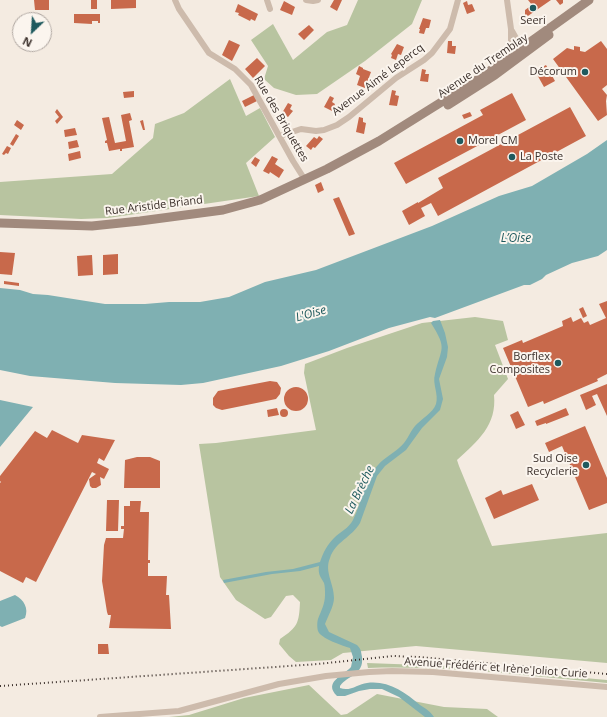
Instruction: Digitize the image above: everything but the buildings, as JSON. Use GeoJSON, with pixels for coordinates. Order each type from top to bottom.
{"type":"FeatureCollection","features":[{"type":"Feature","properties":{"kind":"main road","name":"Avenue du Tremblay"},"geometry":{"type":"LineString","coordinates":[[305,180],[379,141],[464,88],[513,55],[589,0]]}},
{"type":"Feature","properties":{"kind":"main road","name":"Avenue du Tremblay"},"geometry":{"type":"LineString","coordinates":[[523,47],[594,0]]}},
{"type":"Feature","properties":{"kind":"main road","name":"Rue Aristide Briand"},"geometry":{"type":"LineString","coordinates":[[0,223],[92,226],[223,210],[260,200],[305,180]]}},
{"type":"Feature","properties":{"kind":"street","name":"Rue des Briquettes"},"geometry":{"type":"LineString","coordinates":[[175,0],[179,9],[209,53],[235,69],[251,84],[305,180]]}},
{"type":"Feature","properties":{"kind":"street"},"geometry":{"type":"LineString","coordinates":[[267,0],[270,9]]}},
{"type":"Feature","properties":{"kind":"street"},"geometry":{"type":"LineString","coordinates":[[306,0],[318,0]]}},
{"type":"Feature","properties":{"kind":"street","name":"Avenue Aimé Lepercq"},"geometry":{"type":"LineString","coordinates":[[280,136],[297,129],[316,131],[324,130],[337,124],[349,117],[396,78],[424,60],[432,53],[450,29],[458,0]]}},
{"type":"Feature","properties":{"kind":"street"},"geometry":{"type":"LineString","coordinates":[[507,0],[513,55]]}},
{"type":"Feature","properties":{"kind":"street"},"geometry":{"type":"LineString","coordinates":[[511,29],[523,47]]}},
{"type":"Feature","properties":{"kind":"street","name":"Avenue Frédéric et Irène Joliot Curie"},"geometry":{"type":"LineString","coordinates":[[100,717],[183,710],[264,688],[326,676],[392,671],[434,672],[607,687]]}},
{"type":"Feature","properties":{"kind":"green space"},"geometry":{"type":"Polygon","coordinates":[[[358,0],[422,0],[412,24],[365,61],[317,94],[296,95],[274,88],[264,79],[268,66],[251,40],[273,24],[293,60],[327,32],[347,25],[358,0]]]}},
{"type":"Feature","properties":{"kind":"green space"},"geometry":{"type":"Polygon","coordinates":[[[230,79],[246,116],[260,108],[275,137],[246,163],[259,196],[108,218],[81,219],[0,215],[0,182],[112,174],[153,138],[155,124],[184,113],[230,79]]]}},
{"type":"Feature","properties":{"kind":"green space"},"geometry":{"type":"Polygon","coordinates":[[[475,317],[503,321],[508,340],[495,345],[508,379],[494,395],[494,406],[489,424],[479,439],[457,460],[459,466],[492,546],[607,533],[607,663],[416,646],[343,653],[331,660],[296,662],[279,644],[280,639],[294,628],[298,620],[300,602],[293,595],[286,596],[271,617],[265,619],[236,600],[220,577],[199,444],[316,430],[304,373],[305,364],[347,348],[422,323],[475,317]]]}},
{"type":"Feature","properties":{"kind":"green space"},"geometry":{"type":"Polygon","coordinates":[[[367,663],[448,666],[607,680],[607,683],[518,674],[428,668],[368,668],[367,663]]]}},
{"type":"Feature","properties":{"kind":"green space"},"geometry":{"type":"Polygon","coordinates":[[[309,685],[341,715],[347,714],[377,694],[444,707],[487,709],[498,717],[169,717],[189,715],[244,698],[309,685]]]}},
{"type":"Feature","properties":{"kind":"water","name":"L’Oise"},"geometry":{"type":"Polygon","coordinates":[[[607,140],[607,250],[598,256],[572,263],[546,275],[542,279],[530,285],[524,285],[435,318],[430,317],[389,328],[329,351],[281,366],[203,383],[181,385],[115,383],[30,376],[0,370],[0,288],[105,304],[200,302],[229,297],[265,282],[316,270],[432,226],[499,196],[532,186],[587,154],[607,140]]]}},
{"type":"Feature","properties":{"kind":"water"},"geometry":{"type":"Polygon","coordinates":[[[440,320],[448,347],[447,357],[439,379],[443,399],[440,410],[422,428],[406,450],[385,466],[377,476],[360,523],[357,528],[332,552],[328,563],[328,568],[334,593],[334,601],[325,624],[329,632],[357,645],[361,652],[361,668],[343,682],[340,688],[347,689],[367,683],[382,683],[389,685],[428,710],[434,717],[425,717],[399,697],[382,689],[359,691],[345,696],[337,696],[333,691],[333,683],[351,667],[353,657],[350,648],[327,639],[318,631],[318,620],[325,598],[324,584],[320,577],[319,566],[300,571],[272,574],[224,583],[223,580],[266,572],[293,569],[320,562],[329,543],[353,520],[369,478],[378,465],[402,446],[415,426],[430,413],[436,404],[437,396],[434,378],[442,348],[440,339],[431,323],[433,321],[440,320]]]}},
{"type":"Feature","properties":{"kind":"water"},"geometry":{"type":"Polygon","coordinates":[[[0,400],[33,407],[0,447],[0,400]]]}},
{"type":"Feature","properties":{"kind":"water"},"geometry":{"type":"Polygon","coordinates":[[[15,595],[21,599],[25,605],[25,618],[2,627],[0,626],[0,601],[15,595]]]}},
{"type":"Feature","properties":{"kind":"railway"},"geometry":{"type":"LineString","coordinates":[[0,686],[318,664],[393,656],[607,674]]}},
{"type":"Feature","properties":{"kind":"place","name":"Seeri"},"geometry":{"type":"Point","coordinates":[533,8]}},
{"type":"Feature","properties":{"kind":"place","name":"Décorum"},"geometry":{"type":"Point","coordinates":[585,72]}},
{"type":"Feature","properties":{"kind":"place","name":"Morel CM"},"geometry":{"type":"Point","coordinates":[460,141]}},
{"type":"Feature","properties":{"kind":"place","name":"La Poste"},"geometry":{"type":"Point","coordinates":[512,157]}},
{"type":"Feature","properties":{"kind":"place","name":"Borflex Composites"},"geometry":{"type":"Point","coordinates":[558,363]}},
{"type":"Feature","properties":{"kind":"place","name":"Sud Oise Recyclerie"},"geometry":{"type":"Point","coordinates":[586,465]}},
{"type":"Feature","properties":{"kind":"water label","name":"L'Oise"},"geometry":{"type":"Point","coordinates":[311,314]}},
{"type":"Feature","properties":{"kind":"water label","name":"La Brèche"},"geometry":{"type":"Point","coordinates":[360,490]}}]}
